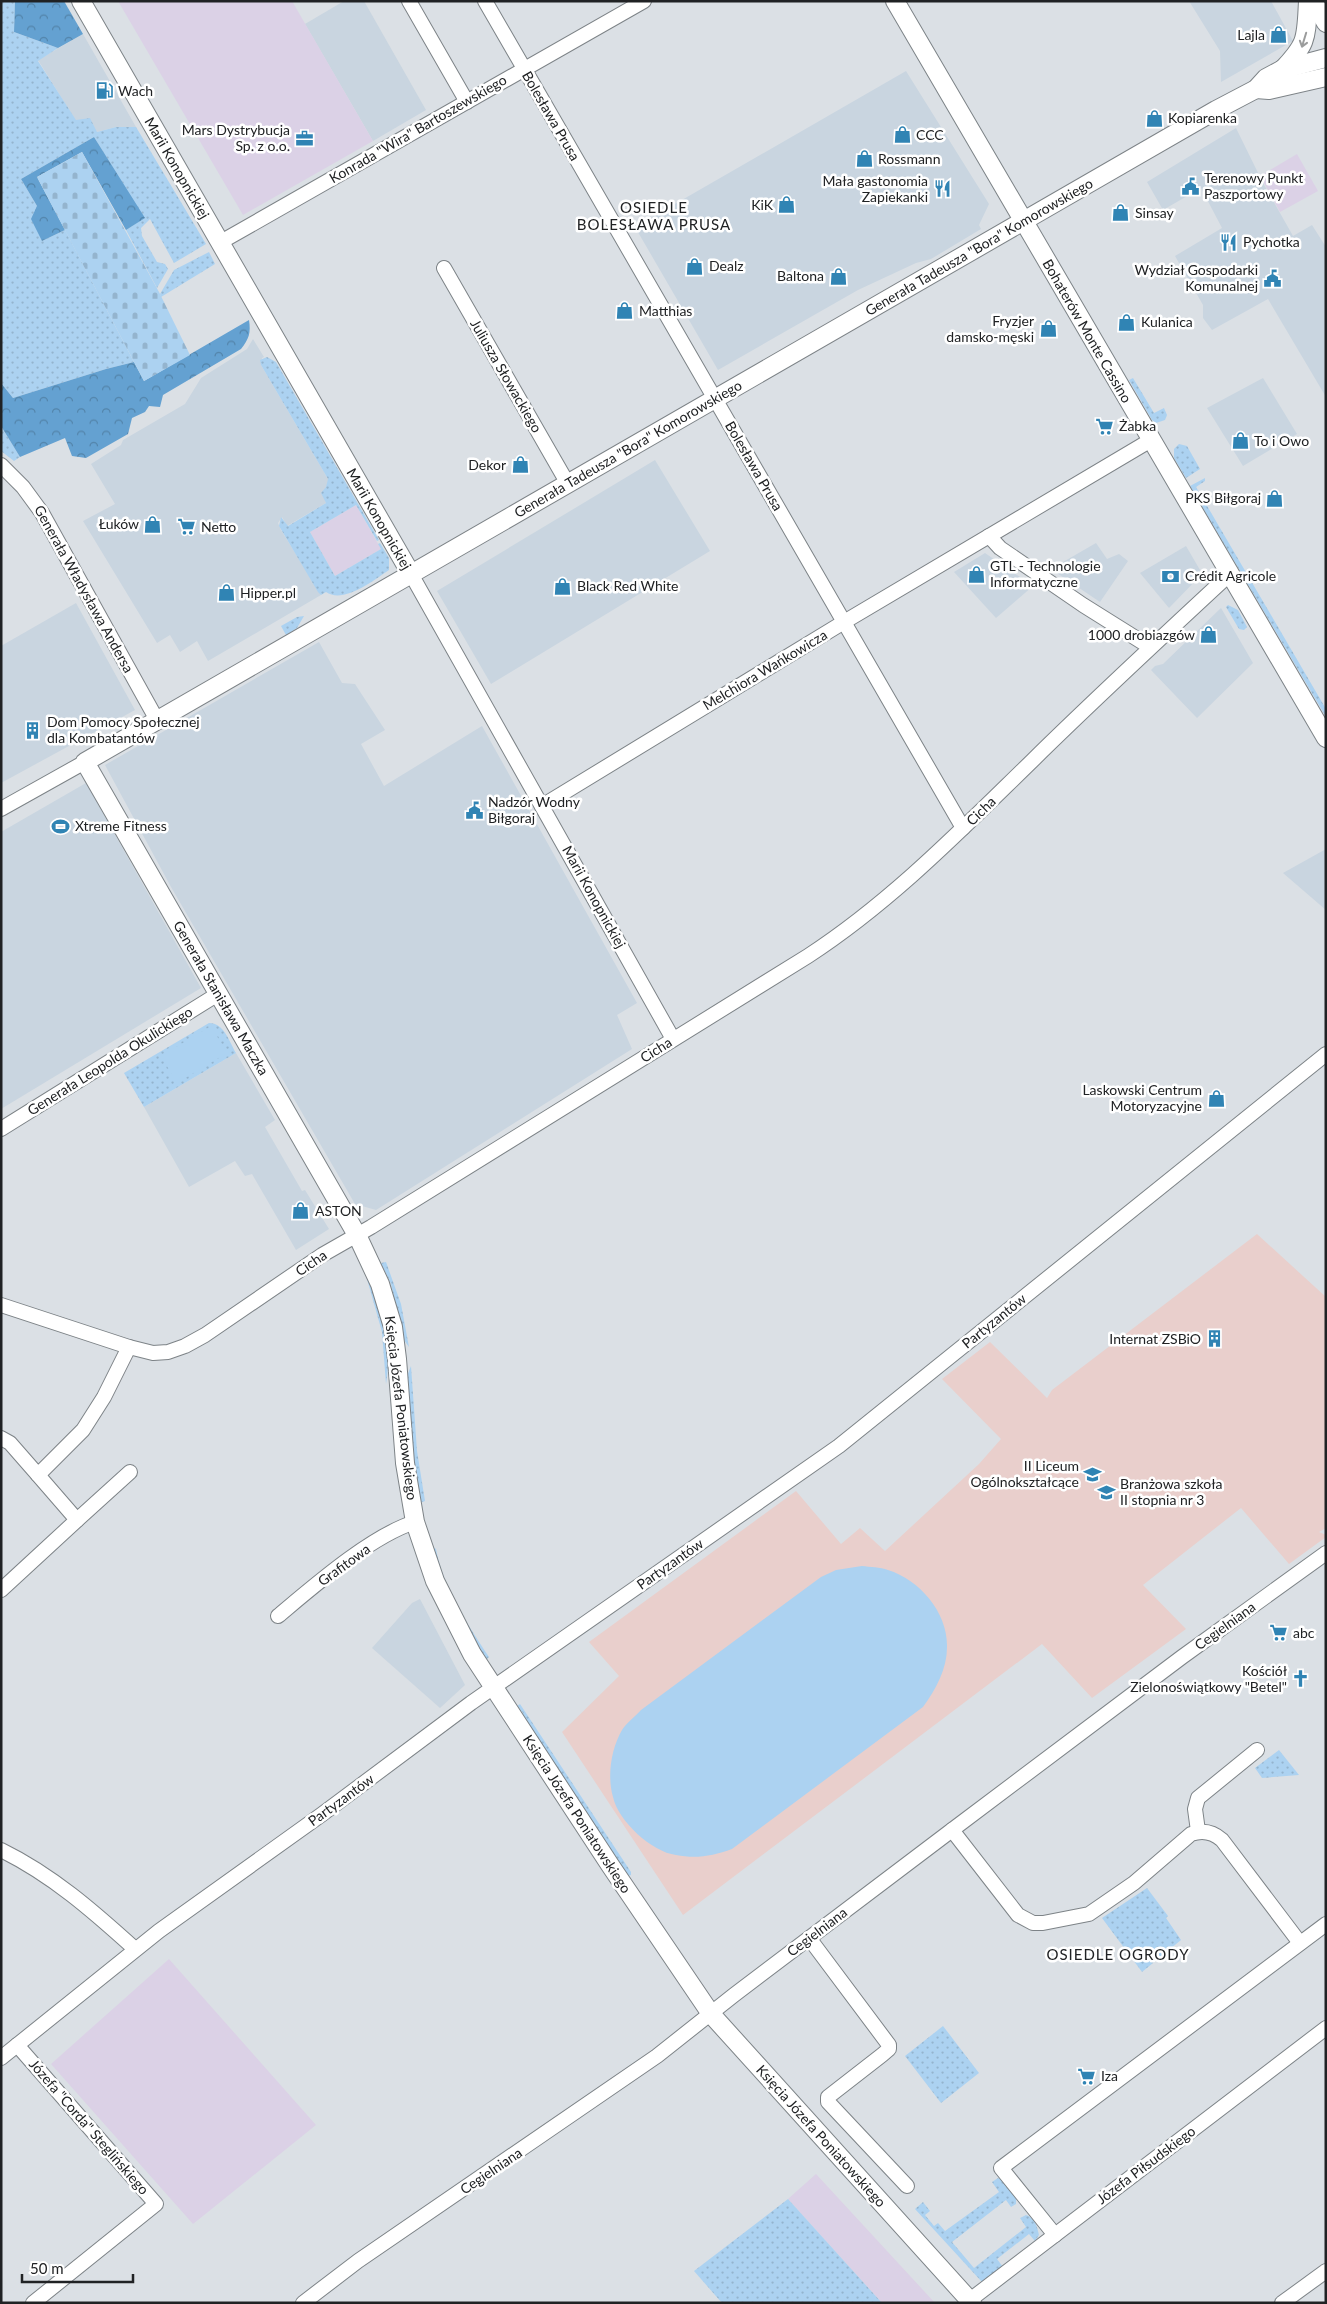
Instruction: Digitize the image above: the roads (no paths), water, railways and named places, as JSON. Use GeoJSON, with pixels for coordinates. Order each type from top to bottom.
{"type":"FeatureCollection","features":[{"type":"Feature","properties":{"kind":"street","name":"Marii Konopnickiej"},"geometry":{"type":"LineString","coordinates":[[81,1],[410,574],[673,1039]]}},
{"type":"Feature","properties":{"kind":"street"},"geometry":{"type":"LineString","coordinates":[[409,1],[467,102]]}},
{"type":"Feature","properties":{"kind":"street","name":"Bolesława Prusa"},"geometry":{"type":"LineString","coordinates":[[485,1],[963,828]]}},
{"type":"Feature","properties":{"kind":"street","name":"Konrada \"Wira\" Bartoszewskiego"},"geometry":{"type":"LineString","coordinates":[[219,243],[644,1]]}},
{"type":"Feature","properties":{"kind":"street","name":"Bohaterów Monte Cassino"},"geometry":{"type":"LineString","coordinates":[[895,1],[1326,738]]}},
{"type":"Feature","properties":{"kind":"street"},"geometry":{"type":"LineString","coordinates":[[1281,70],[1300,50],[1306,39],[1308,1]]}},
{"type":"Feature","properties":{"kind":"street"},"geometry":{"type":"LineString","coordinates":[[1313,1],[1326,23]]}},
{"type":"Feature","properties":{"kind":"street","name":"Generała Tadeusza \"Bora\" Komorowskiego"},"geometry":{"type":"LineString","coordinates":[[1,809],[1256,89],[1266,78],[1281,70],[1326,58]]}},
{"type":"Feature","properties":{"kind":"street","name":"Generała Tadeusza \"Bora\" Komorowskiego"},"geometry":{"type":"LineString","coordinates":[[1256,89],[1270,90],[1326,77]]}},
{"type":"Feature","properties":{"kind":"street","name":"Juliusza Słowackiego"},"geometry":{"type":"LineString","coordinates":[[444,268],[568,484]]}},
{"type":"Feature","properties":{"kind":"street","name":"Melchiora Wańkowicza"},"geometry":{"type":"LineString","coordinates":[[542,806],[844,622],[1151,440]]}},
{"type":"Feature","properties":{"kind":"street","name":"Generała Władysława Andersa"},"geometry":{"type":"LineString","coordinates":[[1,465],[24,487],[42,513],[157,720]]}},
{"type":"Feature","properties":{"kind":"street"},"geometry":{"type":"LineString","coordinates":[[988,536],[1000,548],[1083,605],[1150,647]]}},
{"type":"Feature","properties":{"kind":"street","name":"Cicha"},"geometry":{"type":"LineString","coordinates":[[1,1305],[129,1347],[160,1353],[185,1346],[322,1255],[808,956],[859,921],[963,828],[1150,647],[1230,574]]}},
{"type":"Feature","properties":{"kind":"street","name":"Generała Stanisława Maczka"},"geometry":{"type":"LineString","coordinates":[[85,762],[357,1235]]}},
{"type":"Feature","properties":{"kind":"street","name":"Generała Leopolda Okulickiego"},"geometry":{"type":"LineString","coordinates":[[1,1129],[218,994]]}},
{"type":"Feature","properties":{"kind":"street","name":"Partyzantów"},"geometry":{"type":"LineString","coordinates":[[1,2058],[135,1949],[494,1687],[839,1446],[1326,1054]]}},
{"type":"Feature","properties":{"kind":"street","name":"Księcia Józefa Poniatowskiego"},"geometry":{"type":"LineString","coordinates":[[357,1235],[380,1284],[393,1327],[405,1463],[415,1522],[442,1598],[468,1648],[615,1872],[712,2014],[969,2302]]}},
{"type":"Feature","properties":{"kind":"street"},"geometry":{"type":"LineString","coordinates":[[38,1475],[83,1430],[104,1396],[129,1347]]}},
{"type":"Feature","properties":{"kind":"street"},"geometry":{"type":"LineString","coordinates":[[1,1438],[10,1443],[77,1520]]}},
{"type":"Feature","properties":{"kind":"street"},"geometry":{"type":"LineString","coordinates":[[1,1590],[130,1472]]}},
{"type":"Feature","properties":{"kind":"street","name":"Grafitowa"},"geometry":{"type":"LineString","coordinates":[[278,1616],[319,1582],[374,1543],[401,1526],[415,1522]]}},
{"type":"Feature","properties":{"kind":"street","name":"Cegielniana"},"geometry":{"type":"LineString","coordinates":[[303,2303],[358,2261],[657,2056],[809,1938],[1202,1642],[1326,1553]]}},
{"type":"Feature","properties":{"kind":"street"},"geometry":{"type":"LineString","coordinates":[[1198,1831],[1195,1814],[1198,1798],[1257,1750]]}},
{"type":"Feature","properties":{"kind":"street"},"geometry":{"type":"LineString","coordinates":[[952,1830],[1018,1915],[1033,1923],[1089,1914],[1134,1883],[1191,1834],[1198,1831],[1210,1833],[1219,1837],[1300,1944]]}},
{"type":"Feature","properties":{"kind":"street"},"geometry":{"type":"LineString","coordinates":[[1,1850],[62,1886],[135,1949]]}},
{"type":"Feature","properties":{"kind":"street"},"geometry":{"type":"LineString","coordinates":[[1055,2235],[1001,2168],[1326,1924]]}},
{"type":"Feature","properties":{"kind":"street"},"geometry":{"type":"LineString","coordinates":[[809,1938],[889,2045],[889,2049],[882,2055],[828,2097],[828,2102],[907,2186]]}},
{"type":"Feature","properties":{"kind":"street","name":"Józefa Piłsudskiego"},"geometry":{"type":"LineString","coordinates":[[969,2302],[1326,2028]]}},
{"type":"Feature","properties":{"kind":"street","name":"Józefa \"Corda\" Steglińskiego"},"geometry":{"type":"LineString","coordinates":[[17,2045],[156,2204],[33,2303]]}},
{"type":"Feature","properties":{"kind":"street"},"geometry":{"type":"LineString","coordinates":[[1282,2303],[1326,2271]]}},
{"type":"Feature","properties":{"kind":"place","name":"Lajla"},"geometry":{"type":"Point","coordinates":[1279,35]}},
{"type":"Feature","properties":{"kind":"place","name":"Wach"},"geometry":{"type":"Point","coordinates":[104,91]}},
{"type":"Feature","properties":{"kind":"place","name":"Kopiarenka"},"geometry":{"type":"Point","coordinates":[1154,118]}},
{"type":"Feature","properties":{"kind":"place","name":"CCC"},"geometry":{"type":"Point","coordinates":[902,135]}},
{"type":"Feature","properties":{"kind":"place","name":"Mars Dystrybucja Sp. z o.o."},"geometry":{"type":"Point","coordinates":[304,138]}},
{"type":"Feature","properties":{"kind":"place","name":"Rossmann"},"geometry":{"type":"Point","coordinates":[864,159]}},
{"type":"Feature","properties":{"kind":"place","name":"Terenowy Punkt Paszportowy"},"geometry":{"type":"Point","coordinates":[1190,186]}},
{"type":"Feature","properties":{"kind":"place","name":"Mała gastonomia Zapiekanki"},"geometry":{"type":"Point","coordinates":[942,189]}},
{"type":"Feature","properties":{"kind":"place","name":"KiK"},"geometry":{"type":"Point","coordinates":[787,205]}},
{"type":"Feature","properties":{"kind":"place","name":"Sinsay"},"geometry":{"type":"Point","coordinates":[1121,213]}},
{"type":"Feature","properties":{"kind":"place","name":"Pychotka"},"geometry":{"type":"Point","coordinates":[1229,242]}},
{"type":"Feature","properties":{"kind":"place","name":"Dealz"},"geometry":{"type":"Point","coordinates":[695,266]}},
{"type":"Feature","properties":{"kind":"place","name":"Baltona"},"geometry":{"type":"Point","coordinates":[838,276]}},
{"type":"Feature","properties":{"kind":"place","name":"Wydział Gospodarki Komunalnej"},"geometry":{"type":"Point","coordinates":[1272,278]}},
{"type":"Feature","properties":{"kind":"place","name":"Matthias"},"geometry":{"type":"Point","coordinates":[625,311]}},
{"type":"Feature","properties":{"kind":"place","name":"Kulanica"},"geometry":{"type":"Point","coordinates":[1127,322]}},
{"type":"Feature","properties":{"kind":"place","name":"Fryzjer damsko-męski"},"geometry":{"type":"Point","coordinates":[1048,329]}},
{"type":"Feature","properties":{"kind":"place","name":"Żabka"},"geometry":{"type":"Point","coordinates":[1105,426]}},
{"type":"Feature","properties":{"kind":"place","name":"To i Owo"},"geometry":{"type":"Point","coordinates":[1240,441]}},
{"type":"Feature","properties":{"kind":"place","name":"Dekor"},"geometry":{"type":"Point","coordinates":[520,465]}},
{"type":"Feature","properties":{"kind":"place","name":"PKS Biłgoraj"},"geometry":{"type":"Point","coordinates":[1275,498]}},
{"type":"Feature","properties":{"kind":"place","name":"Łuków"},"geometry":{"type":"Point","coordinates":[153,524]}},
{"type":"Feature","properties":{"kind":"place","name":"Netto"},"geometry":{"type":"Point","coordinates":[187,527]}},
{"type":"Feature","properties":{"kind":"place","name":"GTL - Technologie Informatyczne"},"geometry":{"type":"Point","coordinates":[976,574]}},
{"type":"Feature","properties":{"kind":"place","name":"Crédit Agricole"},"geometry":{"type":"Point","coordinates":[1171,576]}},
{"type":"Feature","properties":{"kind":"place","name":"Black Red White"},"geometry":{"type":"Point","coordinates":[563,586]}},
{"type":"Feature","properties":{"kind":"place","name":"Hipper.pl"},"geometry":{"type":"Point","coordinates":[226,593]}},
{"type":"Feature","properties":{"kind":"place","name":"1000 drobiazgów"},"geometry":{"type":"Point","coordinates":[1209,635]}},
{"type":"Feature","properties":{"kind":"place","name":"Dom Pomocy Społecznej dla Kombatantów"},"geometry":{"type":"Point","coordinates":[33,730]}},
{"type":"Feature","properties":{"kind":"place","name":"Nadzór Wodny Biłgoraj"},"geometry":{"type":"Point","coordinates":[474,810]}},
{"type":"Feature","properties":{"kind":"place","name":"Xtreme Fitness"},"geometry":{"type":"Point","coordinates":[61,826]}},
{"type":"Feature","properties":{"kind":"place","name":"Laskowski Centrum Motoryzacyjne"},"geometry":{"type":"Point","coordinates":[1216,1098]}},
{"type":"Feature","properties":{"kind":"place","name":"ASTON"},"geometry":{"type":"Point","coordinates":[301,1211]}},
{"type":"Feature","properties":{"kind":"place","name":"Internat ZSBiO"},"geometry":{"type":"Point","coordinates":[1215,1339]}},
{"type":"Feature","properties":{"kind":"place","name":"II Liceum Ogólnokształcące"},"geometry":{"type":"Point","coordinates":[1093,1474]}},
{"type":"Feature","properties":{"kind":"place","name":"Branżowa szkoła II stopnia nr 3"},"geometry":{"type":"Point","coordinates":[1106,1492]}},
{"type":"Feature","properties":{"kind":"place","name":"abc"},"geometry":{"type":"Point","coordinates":[1279,1633]}},
{"type":"Feature","properties":{"kind":"place","name":"Kościół Zielonoświątkowy \"Betel\""},"geometry":{"type":"Point","coordinates":[1301,1679]}},
{"type":"Feature","properties":{"kind":"place","name":"Iza"},"geometry":{"type":"Point","coordinates":[1087,2076]}},
{"type":"Feature","properties":{"kind":"district","name":"OSIEDLE BOLESŁAWA PRUSA"},"geometry":{"type":"Point","coordinates":[654,216]}},
{"type":"Feature","properties":{"kind":"district","name":"OSIEDLE OGRODY"},"geometry":{"type":"Point","coordinates":[1118,1955]}}]}
